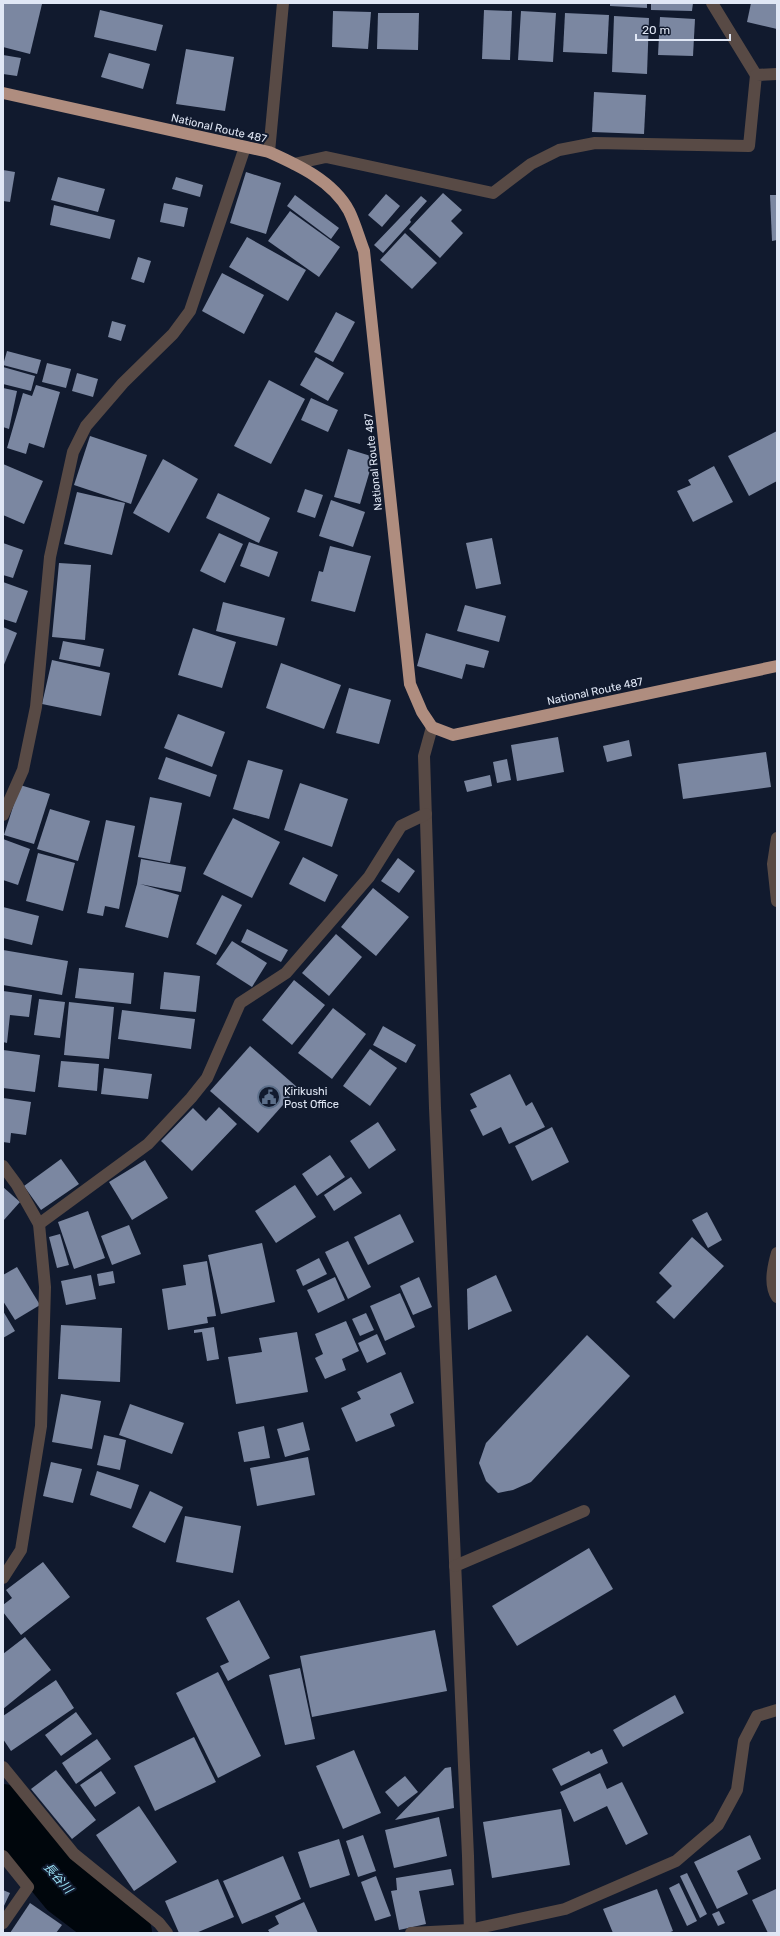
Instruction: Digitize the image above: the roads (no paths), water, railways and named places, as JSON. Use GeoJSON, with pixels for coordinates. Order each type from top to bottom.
{"type":"FeatureCollection","features":[{"type":"Feature","properties":{"kind":"highway","name":"National Route 487"},"geometry":{"type":"LineString","coordinates":[[3,93],[269,152],[294,164],[331,188],[349,210],[364,251],[410,684],[422,712],[432,727],[453,735],[777,666]]}},
{"type":"Feature","properties":{"kind":"street"},"geometry":{"type":"LineString","coordinates":[[269,152],[283,3]]}},
{"type":"Feature","properties":{"kind":"street"},"geometry":{"type":"LineString","coordinates":[[294,164],[326,157],[493,193],[531,164],[559,150],[595,144],[749,146],[756,75],[712,3]]}},
{"type":"Feature","properties":{"kind":"street"},"geometry":{"type":"LineString","coordinates":[[756,75],[777,74]]}},
{"type":"Feature","properties":{"kind":"street"},"geometry":{"type":"LineString","coordinates":[[3,815],[22,770],[36,707],[50,557],[73,452],[86,426],[123,383],[173,334],[190,311],[245,147]]}},
{"type":"Feature","properties":{"kind":"street"},"geometry":{"type":"LineString","coordinates":[[432,727],[424,756],[435,1108],[468,1848],[470,1932]]}},
{"type":"Feature","properties":{"kind":"street"},"geometry":{"type":"LineString","coordinates":[[39,1224],[148,1144],[186,1104],[207,1078],[240,1003],[286,973],[369,877],[402,826],[426,814]]}},
{"type":"Feature","properties":{"kind":"street"},"geometry":{"type":"LineString","coordinates":[[777,838],[773,864],[777,902]]}},
{"type":"Feature","properties":{"kind":"street"},"geometry":{"type":"LineString","coordinates":[[3,1166],[18,1185],[39,1224],[45,1288],[42,1426],[21,1550],[3,1578]]}},
{"type":"Feature","properties":{"kind":"street"},"geometry":{"type":"LineString","coordinates":[[777,1253],[772,1268],[774,1292],[777,1297]]}},
{"type":"Feature","properties":{"kind":"street"},"geometry":{"type":"LineString","coordinates":[[455,1566],[584,1511]]}},
{"type":"Feature","properties":{"kind":"street"},"geometry":{"type":"LineString","coordinates":[[411,1933],[470,1932],[564,1909],[676,1861],[718,1826],[737,1790],[744,1741],[756,1716],[777,1710]]}},
{"type":"Feature","properties":{"kind":"street"},"geometry":{"type":"LineString","coordinates":[[3,1767],[74,1854],[159,1923],[167,1933]]}},
{"type":"Feature","properties":{"kind":"street"},"geometry":{"type":"LineString","coordinates":[[3,1856],[28,1887],[3,1923]]}},
{"type":"Feature","properties":{"kind":"waterway","name":"長谷川"},"geometry":{"type":"LineString","coordinates":[[3,1812],[67,1890],[124,1933]]}},
{"type":"Feature","properties":{"kind":"place","name":"Kirikushi Post Office"},"geometry":{"type":"Point","coordinates":[269,1097]}}]}
